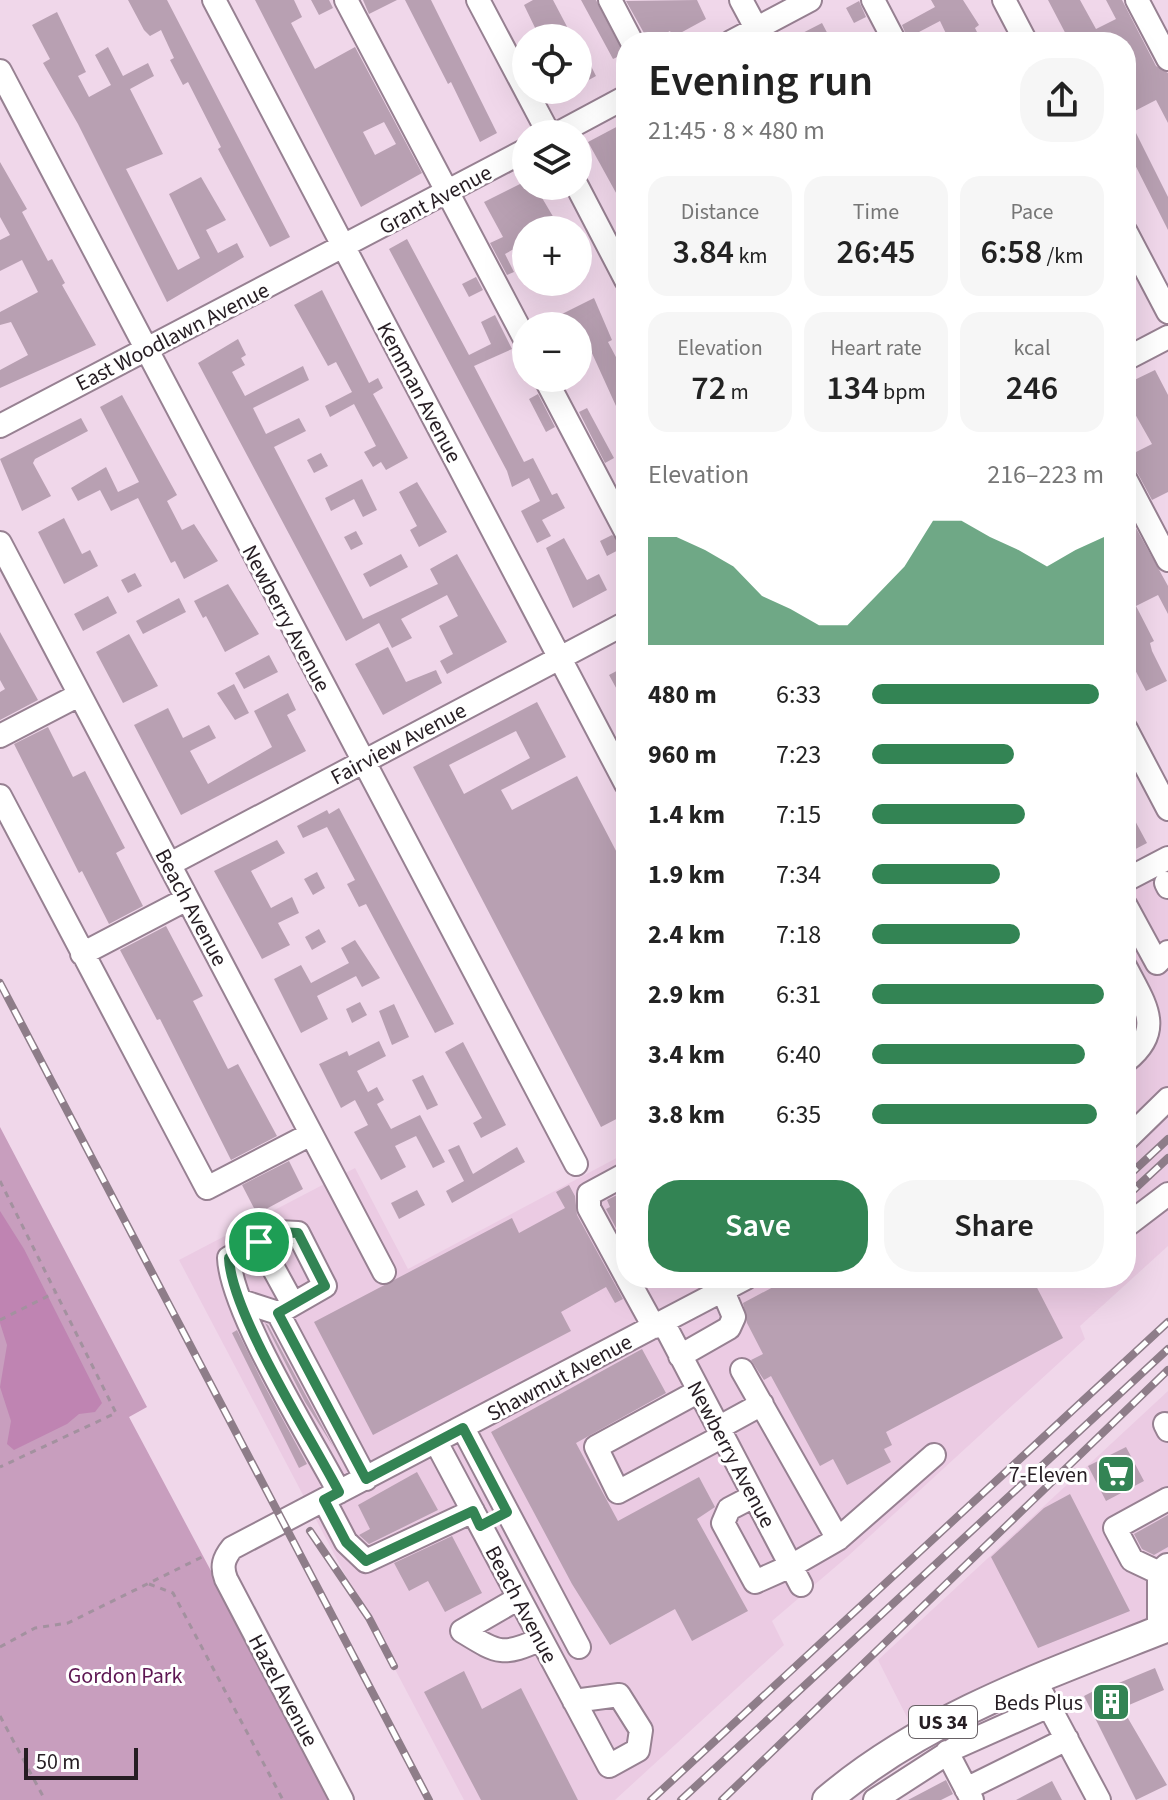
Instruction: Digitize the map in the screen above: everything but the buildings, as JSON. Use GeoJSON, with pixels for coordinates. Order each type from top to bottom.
{"type":"FeatureCollection","features":[{"type":"Feature","properties":{"kind":"main road","name":"US 34"},"geometry":{"type":"LineString","coordinates":[[827,1800],[904,1744],[1026,1683],[1163,1628]]}},
{"type":"Feature","properties":{"kind":"street","name":"Kemman Avenue"},"geometry":{"type":"LineString","coordinates":[[214,0],[616,765]]}},
{"type":"Feature","properties":{"kind":"street"},"geometry":{"type":"LineString","coordinates":[[346,0],[512,314]]}},
{"type":"Feature","properties":{"kind":"street"},"geometry":{"type":"LineString","coordinates":[[478,0],[542,120]]}},
{"type":"Feature","properties":{"kind":"street"},"geometry":{"type":"LineString","coordinates":[[610,0],[627,32]]}},
{"type":"Feature","properties":{"kind":"street"},"geometry":{"type":"LineString","coordinates":[[741,0],[758,32]]}},
{"type":"Feature","properties":{"kind":"street"},"geometry":{"type":"LineString","coordinates":[[764,32],[810,0]]}},
{"type":"Feature","properties":{"kind":"street"},"geometry":{"type":"LineString","coordinates":[[873,0],[890,32]]}},
{"type":"Feature","properties":{"kind":"street"},"geometry":{"type":"LineString","coordinates":[[1004,0],[1021,32]]}},
{"type":"Feature","properties":{"kind":"street"},"geometry":{"type":"LineString","coordinates":[[1137,0],[1168,59]]}},
{"type":"Feature","properties":{"kind":"street","name":"Newberry Avenue"},"geometry":{"type":"LineString","coordinates":[[0,71],[576,1164]]}},
{"type":"Feature","properties":{"kind":"street"},"geometry":{"type":"LineString","coordinates":[[583,120],[616,102]]}},
{"type":"Feature","properties":{"kind":"street","name":"Grant Avenue"},"geometry":{"type":"LineString","coordinates":[[343,247],[512,158]]}},
{"type":"Feature","properties":{"kind":"street"},"geometry":{"type":"LineString","coordinates":[[584,200],[616,261]]}},
{"type":"Feature","properties":{"kind":"street","name":"East Woodlawn Avenue"},"geometry":{"type":"LineString","coordinates":[[0,426],[343,247]]}},
{"type":"Feature","properties":{"kind":"street"},"geometry":{"type":"LineString","coordinates":[[1136,251],[1168,312]]}},
{"type":"Feature","properties":{"kind":"street"},"geometry":{"type":"LineString","coordinates":[[1136,354],[1168,337]]}},
{"type":"Feature","properties":{"kind":"street"},"geometry":{"type":"LineString","coordinates":[[552,392],[616,513]]}},
{"type":"Feature","properties":{"kind":"street"},"geometry":{"type":"LineString","coordinates":[[1136,499],[1168,560]]}},
{"type":"Feature","properties":{"kind":"street","name":"Beach Avenue"},"geometry":{"type":"LineString","coordinates":[[0,543],[384,1272]]}},
{"type":"Feature","properties":{"kind":"street","name":"Fairview Avenue"},"geometry":{"type":"LineString","coordinates":[[170,864],[616,628]]}},
{"type":"Feature","properties":{"kind":"street"},"geometry":{"type":"LineString","coordinates":[[0,736],[79,695]]}},
{"type":"Feature","properties":{"kind":"street"},"geometry":{"type":"LineString","coordinates":[[1136,748],[1168,809]]}},
{"type":"Feature","properties":{"kind":"street"},"geometry":{"type":"LineString","coordinates":[[0,796],[207,1188],[311,1134]]}},
{"type":"Feature","properties":{"kind":"street"},"geometry":{"type":"LineString","coordinates":[[1136,875],[1168,858]]}},
{"type":"Feature","properties":{"kind":"street"},"geometry":{"type":"LineString","coordinates":[[82,954],[187,899]]}},
{"type":"Feature","properties":{"kind":"street"},"geometry":{"type":"LineString","coordinates":[[1136,924],[1157,963],[1168,952]]}},
{"type":"Feature","properties":{"kind":"street"},"geometry":{"type":"LineString","coordinates":[[1136,987],[1144,1003],[1149,1027],[1141,1049],[1136,1053]]}},
{"type":"Feature","properties":{"kind":"street"},"geometry":{"type":"LineString","coordinates":[[1136,1130],[1168,1099]]}},
{"type":"Feature","properties":{"kind":"street","name":"Newberry Avenue"},"geometry":{"type":"LineString","coordinates":[[616,1179],[589,1194],[589,1208],[616,1258]]}},
{"type":"Feature","properties":{"kind":"street"},"geometry":{"type":"LineString","coordinates":[[1136,1218],[1168,1194]]}},
{"type":"Feature","properties":{"kind":"street"},"geometry":{"type":"LineString","coordinates":[[241,1301],[286,1308],[325,1286],[298,1233],[277,1232],[229,1258],[230,1274],[241,1301],[331,1496],[346,1542],[366,1561],[476,1519],[507,1512]]}},
{"type":"Feature","properties":{"kind":"street"},"geometry":{"type":"LineString","coordinates":[[259,1242],[286,1308],[366,1479]]}},
{"type":"Feature","properties":{"kind":"street","name":"Newberry Avenue"},"geometry":{"type":"LineString","coordinates":[[633,1288],[680,1356],[796,1576]]}},
{"type":"Feature","properties":{"kind":"street","name":"Shawmut Avenue"},"geometry":{"type":"LineString","coordinates":[[226,1579],[223,1564],[232,1548],[728,1288]]}},
{"type":"Feature","properties":{"kind":"street"},"geometry":{"type":"LineString","coordinates":[[680,1356],[729,1328],[734,1317],[723,1291]]}},
{"type":"Feature","properties":{"kind":"street"},"geometry":{"type":"LineString","coordinates":[[742,1370],[838,1539]]}},
{"type":"Feature","properties":{"kind":"street"},"geometry":{"type":"LineString","coordinates":[[699,1391],[596,1447],[618,1492],[762,1404]]}},
{"type":"Feature","properties":{"kind":"street"},"geometry":{"type":"LineString","coordinates":[[463,1428],[579,1647]]}},
{"type":"Feature","properties":{"kind":"street","name":"Beach Avenue"},"geometry":{"type":"LineString","coordinates":[[436,1442],[476,1519],[519,1598],[559,1673],[574,1701],[609,1766],[638,1750],[641,1730],[619,1695],[574,1701]]}},
{"type":"Feature","properties":{"kind":"street"},"geometry":{"type":"LineString","coordinates":[[754,1496],[729,1509],[723,1523],[755,1582],[796,1576],[934,1455]]}},
{"type":"Feature","properties":{"kind":"street"},"geometry":{"type":"LineString","coordinates":[[1163,1628],[1165,1571],[1132,1560],[1115,1528],[1167,1502]]}},
{"type":"Feature","properties":{"kind":"street","name":"Hazel Avenue"},"geometry":{"type":"LineString","coordinates":[[226,1579],[342,1800]]}},
{"type":"Feature","properties":{"kind":"street"},"geometry":{"type":"LineString","coordinates":[[519,1598],[462,1631],[487,1647],[511,1653],[541,1639]]}},
{"type":"Feature","properties":{"kind":"street"},"geometry":{"type":"LineString","coordinates":[[1026,1683],[1049,1706],[1099,1800]]}},
{"type":"Feature","properties":{"kind":"street"},"geometry":{"type":"LineString","coordinates":[[875,1800],[947,1752],[1049,1706]]}},
{"type":"Feature","properties":{"kind":"street"},"geometry":{"type":"LineString","coordinates":[[947,1752],[969,1794],[1067,1739]]}},
{"type":"Feature","properties":{"kind":"path"},"geometry":{"type":"LineString","coordinates":[[0,1181],[116,1413],[0,1467]]}},
{"type":"Feature","properties":{"kind":"path"},"geometry":{"type":"LineString","coordinates":[[0,1320],[54,1293]]}},
{"type":"Feature","properties":{"kind":"path"},"geometry":{"type":"LineString","coordinates":[[0,1647],[35,1628],[68,1623],[204,1556]]}},
{"type":"Feature","properties":{"kind":"path"},"geometry":{"type":"LineString","coordinates":[[149,1584],[173,1593],[283,1800]]}},
{"type":"Feature","properties":{"kind":"path"},"geometry":{"type":"LineString","coordinates":[[0,1716],[45,1800]]}},
{"type":"Feature","properties":{"kind":"shaded area"},"geometry":{"type":"Polygon","coordinates":[[[1168,866],[1168,1246],[1136,1275],[1136,883],[1168,866]]]}},
{"type":"Feature","properties":{"kind":"shaded area"},"geometry":{"type":"Polygon","coordinates":[[[616,1158],[616,1288],[1122,1288],[1080,1326],[1085,1339],[847,1557],[772,1621],[784,1645],[615,1800],[464,1800],[179,1260],[355,1168],[408,1269],[616,1158]]]}},
{"type":"Feature","properties":{"kind":"shaded area"},"geometry":{"type":"Polygon","coordinates":[[[0,1211],[24,1249],[102,1403],[95,1412],[79,1414],[67,1424],[14,1450],[7,1444],[11,1421],[0,1387],[7,1345],[0,1323],[0,1211]]]}},
{"type":"Feature","properties":{"kind":"shaded area"},"geometry":{"type":"Polygon","coordinates":[[[1168,1391],[1168,1627],[916,1735],[878,1660],[1168,1391]]]}},
{"type":"Feature","properties":{"kind":"green space","name":"Gordon Park"},"geometry":{"type":"Polygon","coordinates":[[[0,1127],[147,1407],[129,1417],[333,1800],[0,1800],[0,1127]]]}},
{"type":"Feature","properties":{"kind":"railway"},"geometry":{"type":"LineString","coordinates":[[0,983],[429,1800]]}},
{"type":"Feature","properties":{"kind":"railway"},"geometry":{"type":"LineString","coordinates":[[1136,1169],[1168,1139]]}},
{"type":"Feature","properties":{"kind":"railway"},"geometry":{"type":"LineString","coordinates":[[1136,1188],[1168,1158]]}},
{"type":"Feature","properties":{"kind":"railway"},"geometry":{"type":"LineString","coordinates":[[651,1800],[1168,1322]]}},
{"type":"Feature","properties":{"kind":"railway"},"geometry":{"type":"LineString","coordinates":[[681,1800],[1168,1349]]}},
{"type":"Feature","properties":{"kind":"railway"},"geometry":{"type":"LineString","coordinates":[[722,1800],[1168,1370]]}},
{"type":"Feature","properties":{"kind":"railway"},"geometry":{"type":"LineString","coordinates":[[310,1531],[369,1618],[394,1666]]}},
{"type":"Feature","properties":{"kind":"place","name":"7-Eleven"},"geometry":{"type":"Point","coordinates":[1116,1474]}},
{"type":"Feature","properties":{"kind":"place","name":"Beds Plus"},"geometry":{"type":"Point","coordinates":[1111,1702]}},
{"type":"Feature","properties":{"kind":"route"},"geometry":{"type":"LineString","coordinates":[[277,1232],[298,1233],[325,1286],[278,1313],[366,1479],[463,1428],[507,1512],[480,1526],[473,1511],[366,1561],[346,1542],[324,1500],[339,1492],[249,1322],[230,1274],[229,1258],[259,1242],[277,1232]]}}]}
